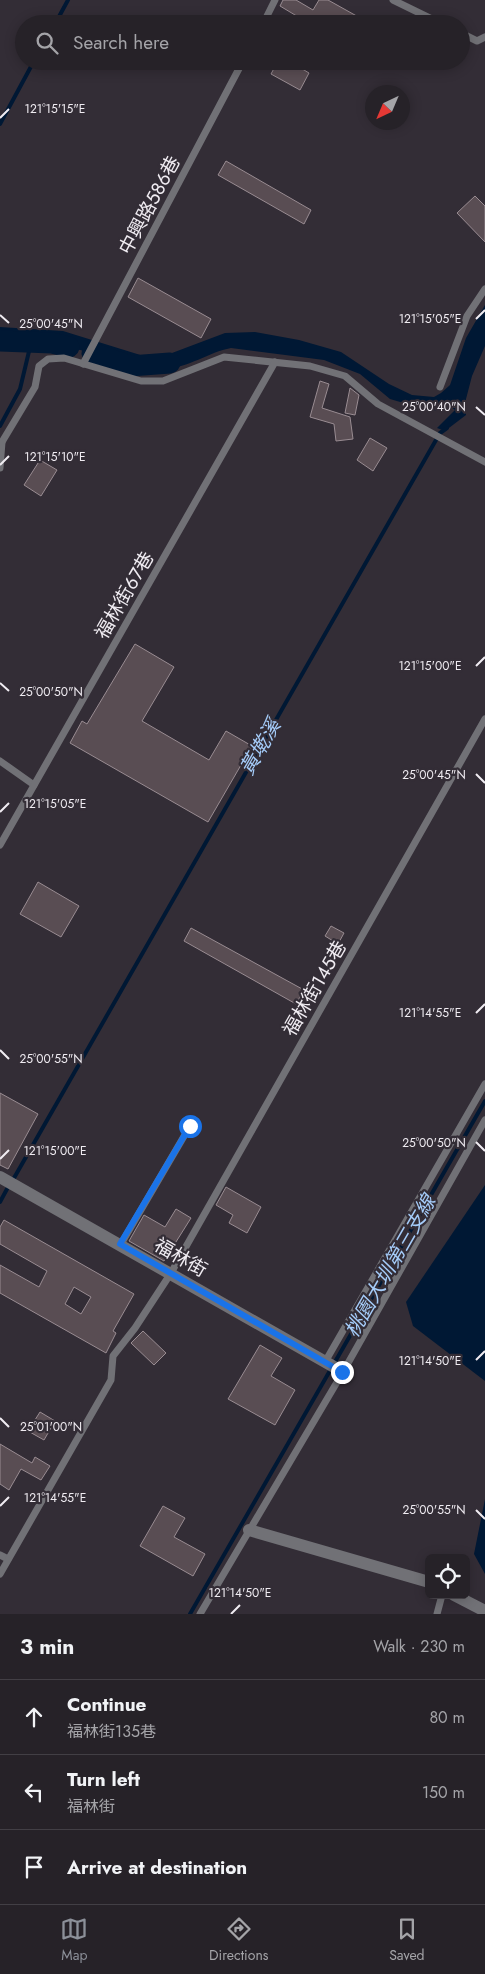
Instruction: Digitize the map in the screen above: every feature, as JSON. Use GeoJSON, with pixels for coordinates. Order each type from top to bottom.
{"type":"FeatureCollection","features":[{"type":"Feature","properties":{"kind":"street","name":"福林街"},"geometry":{"type":"LineString","coordinates":[[0,1177],[172,1273],[342,1372]]}},
{"type":"Feature","properties":{"kind":"street"},"geometry":{"type":"LineString","coordinates":[[249,1530],[425,1581]]}},
{"type":"Feature","properties":{"kind":"street"},"geometry":{"type":"LineString","coordinates":[[462,1599],[485,1611]]}},
{"type":"Feature","properties":{"kind":"lane"},"geometry":{"type":"LineString","coordinates":[[268,15],[275,0]]}},
{"type":"Feature","properties":{"kind":"lane"},"geometry":{"type":"LineString","coordinates":[[393,0],[424,15]]}},
{"type":"Feature","properties":{"kind":"lane"},"geometry":{"type":"LineString","coordinates":[[470,38],[477,41],[485,37]]}},
{"type":"Feature","properties":{"kind":"lane","name":"中興路586巷"},"geometry":{"type":"LineString","coordinates":[[83,364],[238,70]]}},
{"type":"Feature","properties":{"kind":"lane"},"geometry":{"type":"LineString","coordinates":[[440,387],[467,316],[485,289]]}},
{"type":"Feature","properties":{"kind":"lane"},"geometry":{"type":"LineString","coordinates":[[0,468],[1,442],[35,387],[38,366],[48,359],[64,358],[141,381],[163,381],[224,356],[310,366],[345,376],[378,404],[485,462]]}},
{"type":"Feature","properties":{"kind":"lane","name":"福林街67巷"},"geometry":{"type":"LineString","coordinates":[[0,845],[276,362]]}},
{"type":"Feature","properties":{"kind":"lane","name":"福林街145巷"},"geometry":{"type":"LineString","coordinates":[[0,1574],[111,1380],[113,1356],[172,1273],[485,719]]}},
{"type":"Feature","properties":{"kind":"lane"},"geometry":{"type":"LineString","coordinates":[[0,761],[34,785]]}},
{"type":"Feature","properties":{"kind":"lane"},"geometry":{"type":"LineString","coordinates":[[325,1362],[485,1084]]}},
{"type":"Feature","properties":{"kind":"lane"},"geometry":{"type":"LineString","coordinates":[[200,1614],[342,1372],[485,1120]]}},
{"type":"Feature","properties":{"kind":"lane"},"geometry":{"type":"LineString","coordinates":[[120,1244],[190,1126]]}},
{"type":"Feature","properties":{"kind":"lane"},"geometry":{"type":"LineString","coordinates":[[0,1555],[8,1559]]}},
{"type":"Feature","properties":{"kind":"lane"},"geometry":{"type":"LineString","coordinates":[[437,1614],[441,1599]]}},
{"type":"Feature","properties":{"kind":"water"},"geometry":{"type":"Polygon","coordinates":[[[485,305],[485,346],[472,376],[466,399],[466,415],[445,431],[437,428],[455,410],[450,406],[442,411],[424,409],[390,399],[360,374],[324,360],[231,348],[182,366],[155,369],[70,348],[0,339],[0,327],[63,331],[150,358],[164,356],[225,333],[255,332],[299,340],[341,352],[389,384],[412,395],[434,397],[450,385],[466,338],[485,305]]]}},
{"type":"Feature","properties":{"kind":"water"},"geometry":{"type":"Polygon","coordinates":[[[485,1185],[485,1381],[413,1326],[406,1302],[485,1185]]]}},
{"type":"Feature","properties":{"kind":"water"},"geometry":{"type":"Polygon","coordinates":[[[485,1499],[485,1574],[474,1554],[485,1499]]]}},
{"type":"Feature","properties":{"kind":"building"},"geometry":{"type":"Polygon","coordinates":[[[283,0],[296,0],[313,10],[319,0],[328,0],[355,15],[295,15],[280,6],[283,0]]]}},
{"type":"Feature","properties":{"kind":"building"},"geometry":{"type":"Polygon","coordinates":[[[273,70],[304,70],[309,73],[300,90],[271,74],[273,70]]]}},
{"type":"Feature","properties":{"kind":"building"},"geometry":{"type":"Polygon","coordinates":[[[226,161],[311,210],[304,224],[218,175],[226,161]]]}},
{"type":"Feature","properties":{"kind":"building"},"geometry":{"type":"Polygon","coordinates":[[[475,196],[485,206],[485,242],[457,213],[475,196]]]}},
{"type":"Feature","properties":{"kind":"building"},"geometry":{"type":"Polygon","coordinates":[[[138,278],[211,319],[201,338],[128,297],[138,278]]]}},
{"type":"Feature","properties":{"kind":"building"},"geometry":{"type":"Polygon","coordinates":[[[320,381],[329,384],[322,408],[350,417],[353,439],[336,441],[334,424],[310,417],[320,381]]]}},
{"type":"Feature","properties":{"kind":"building"},"geometry":{"type":"Polygon","coordinates":[[[350,388],[359,395],[355,415],[345,413],[350,388]]]}},
{"type":"Feature","properties":{"kind":"building"},"geometry":{"type":"Polygon","coordinates":[[[370,438],[387,448],[373,471],[357,460],[370,438]]]}},
{"type":"Feature","properties":{"kind":"building"},"geometry":{"type":"Polygon","coordinates":[[[40,460],[57,470],[41,496],[24,485],[40,460]]]}},
{"type":"Feature","properties":{"kind":"building"},"geometry":{"type":"Polygon","coordinates":[[[135,644],[174,667],[142,721],[209,760],[226,731],[252,746],[208,822],[70,743],[82,721],[87,724],[135,644]]]}},
{"type":"Feature","properties":{"kind":"building"},"geometry":{"type":"Polygon","coordinates":[[[38,882],[79,906],[61,937],[20,914],[38,882]]]}},
{"type":"Feature","properties":{"kind":"building"},"geometry":{"type":"Polygon","coordinates":[[[331,926],[344,933],[338,944],[325,936],[331,926]]]}},
{"type":"Feature","properties":{"kind":"building"},"geometry":{"type":"Polygon","coordinates":[[[191,928],[304,990],[296,1004],[184,941],[191,928]]]}},
{"type":"Feature","properties":{"kind":"building"},"geometry":{"type":"Polygon","coordinates":[[[0,1093],[38,1114],[8,1169],[0,1165],[0,1093]]]}},
{"type":"Feature","properties":{"kind":"building"},"geometry":{"type":"Polygon","coordinates":[[[226,1187],[261,1207],[247,1233],[229,1223],[233,1215],[216,1205],[226,1187]]]}},
{"type":"Feature","properties":{"kind":"building"},"geometry":{"type":"Polygon","coordinates":[[[176,1209],[191,1218],[164,1261],[129,1241],[144,1215],[165,1227],[176,1209]]]}},
{"type":"Feature","properties":{"kind":"building"},"geometry":{"type":"Polygon","coordinates":[[[4,1220],[134,1294],[113,1331],[116,1333],[106,1353],[0,1293],[0,1265],[39,1287],[47,1271],[0,1244],[0,1227],[4,1220]],[[74,1287],[65,1304],[81,1314],[91,1297],[74,1287]]]}},
{"type":"Feature","properties":{"kind":"building"},"geometry":{"type":"Polygon","coordinates":[[[143,1331],[166,1353],[154,1365],[131,1343],[143,1331]]]}},
{"type":"Feature","properties":{"kind":"building"},"geometry":{"type":"Polygon","coordinates":[[[260,1345],[282,1358],[271,1376],[295,1390],[275,1425],[228,1399],[260,1345]]]}},
{"type":"Feature","properties":{"kind":"building"},"geometry":{"type":"Polygon","coordinates":[[[40,1412],[55,1421],[44,1440],[28,1431],[40,1412]]]}},
{"type":"Feature","properties":{"kind":"building"},"geometry":{"type":"Polygon","coordinates":[[[0,1444],[32,1463],[35,1457],[50,1466],[41,1480],[21,1469],[9,1490],[0,1484],[0,1444]]]}},
{"type":"Feature","properties":{"kind":"building"},"geometry":{"type":"Polygon","coordinates":[[[163,1506],[185,1518],[174,1537],[205,1554],[193,1576],[140,1546],[163,1506]]]}},
{"type":"Feature","properties":{"kind":"waterway"},"geometry":{"type":"LineString","coordinates":[[60,15],[68,0]]}},
{"type":"Feature","properties":{"kind":"waterway"},"geometry":{"type":"LineString","coordinates":[[0,124],[29,70]]}},
{"type":"Feature","properties":{"kind":"waterway"},"geometry":{"type":"LineString","coordinates":[[0,341],[52,343],[69,347]]}},
{"type":"Feature","properties":{"kind":"waterway"},"geometry":{"type":"LineString","coordinates":[[0,426],[20,389],[31,343]]}},
{"type":"Feature","properties":{"kind":"waterway"},"geometry":{"type":"LineString","coordinates":[[92,353],[130,366],[170,363]]}},
{"type":"Feature","properties":{"kind":"waterway","name":"黃墘溪"},"geometry":{"type":"LineString","coordinates":[[14,1178],[440,433],[447,428]]}},
{"type":"Feature","properties":{"kind":"waterway","name":"桃園大圳第三支線"},"geometry":{"type":"LineString","coordinates":[[190,1614],[485,1101]]}},
{"type":"Feature","properties":{"kind":"waterway","name":"黃墘溪"},"geometry":{"type":"LineString","coordinates":[[0,1202],[7,1189]]}},
{"type":"Feature","properties":{"kind":"route"},"geometry":{"type":"LineString","coordinates":[[190,1126],[120,1244],[342,1372]]}}]}
